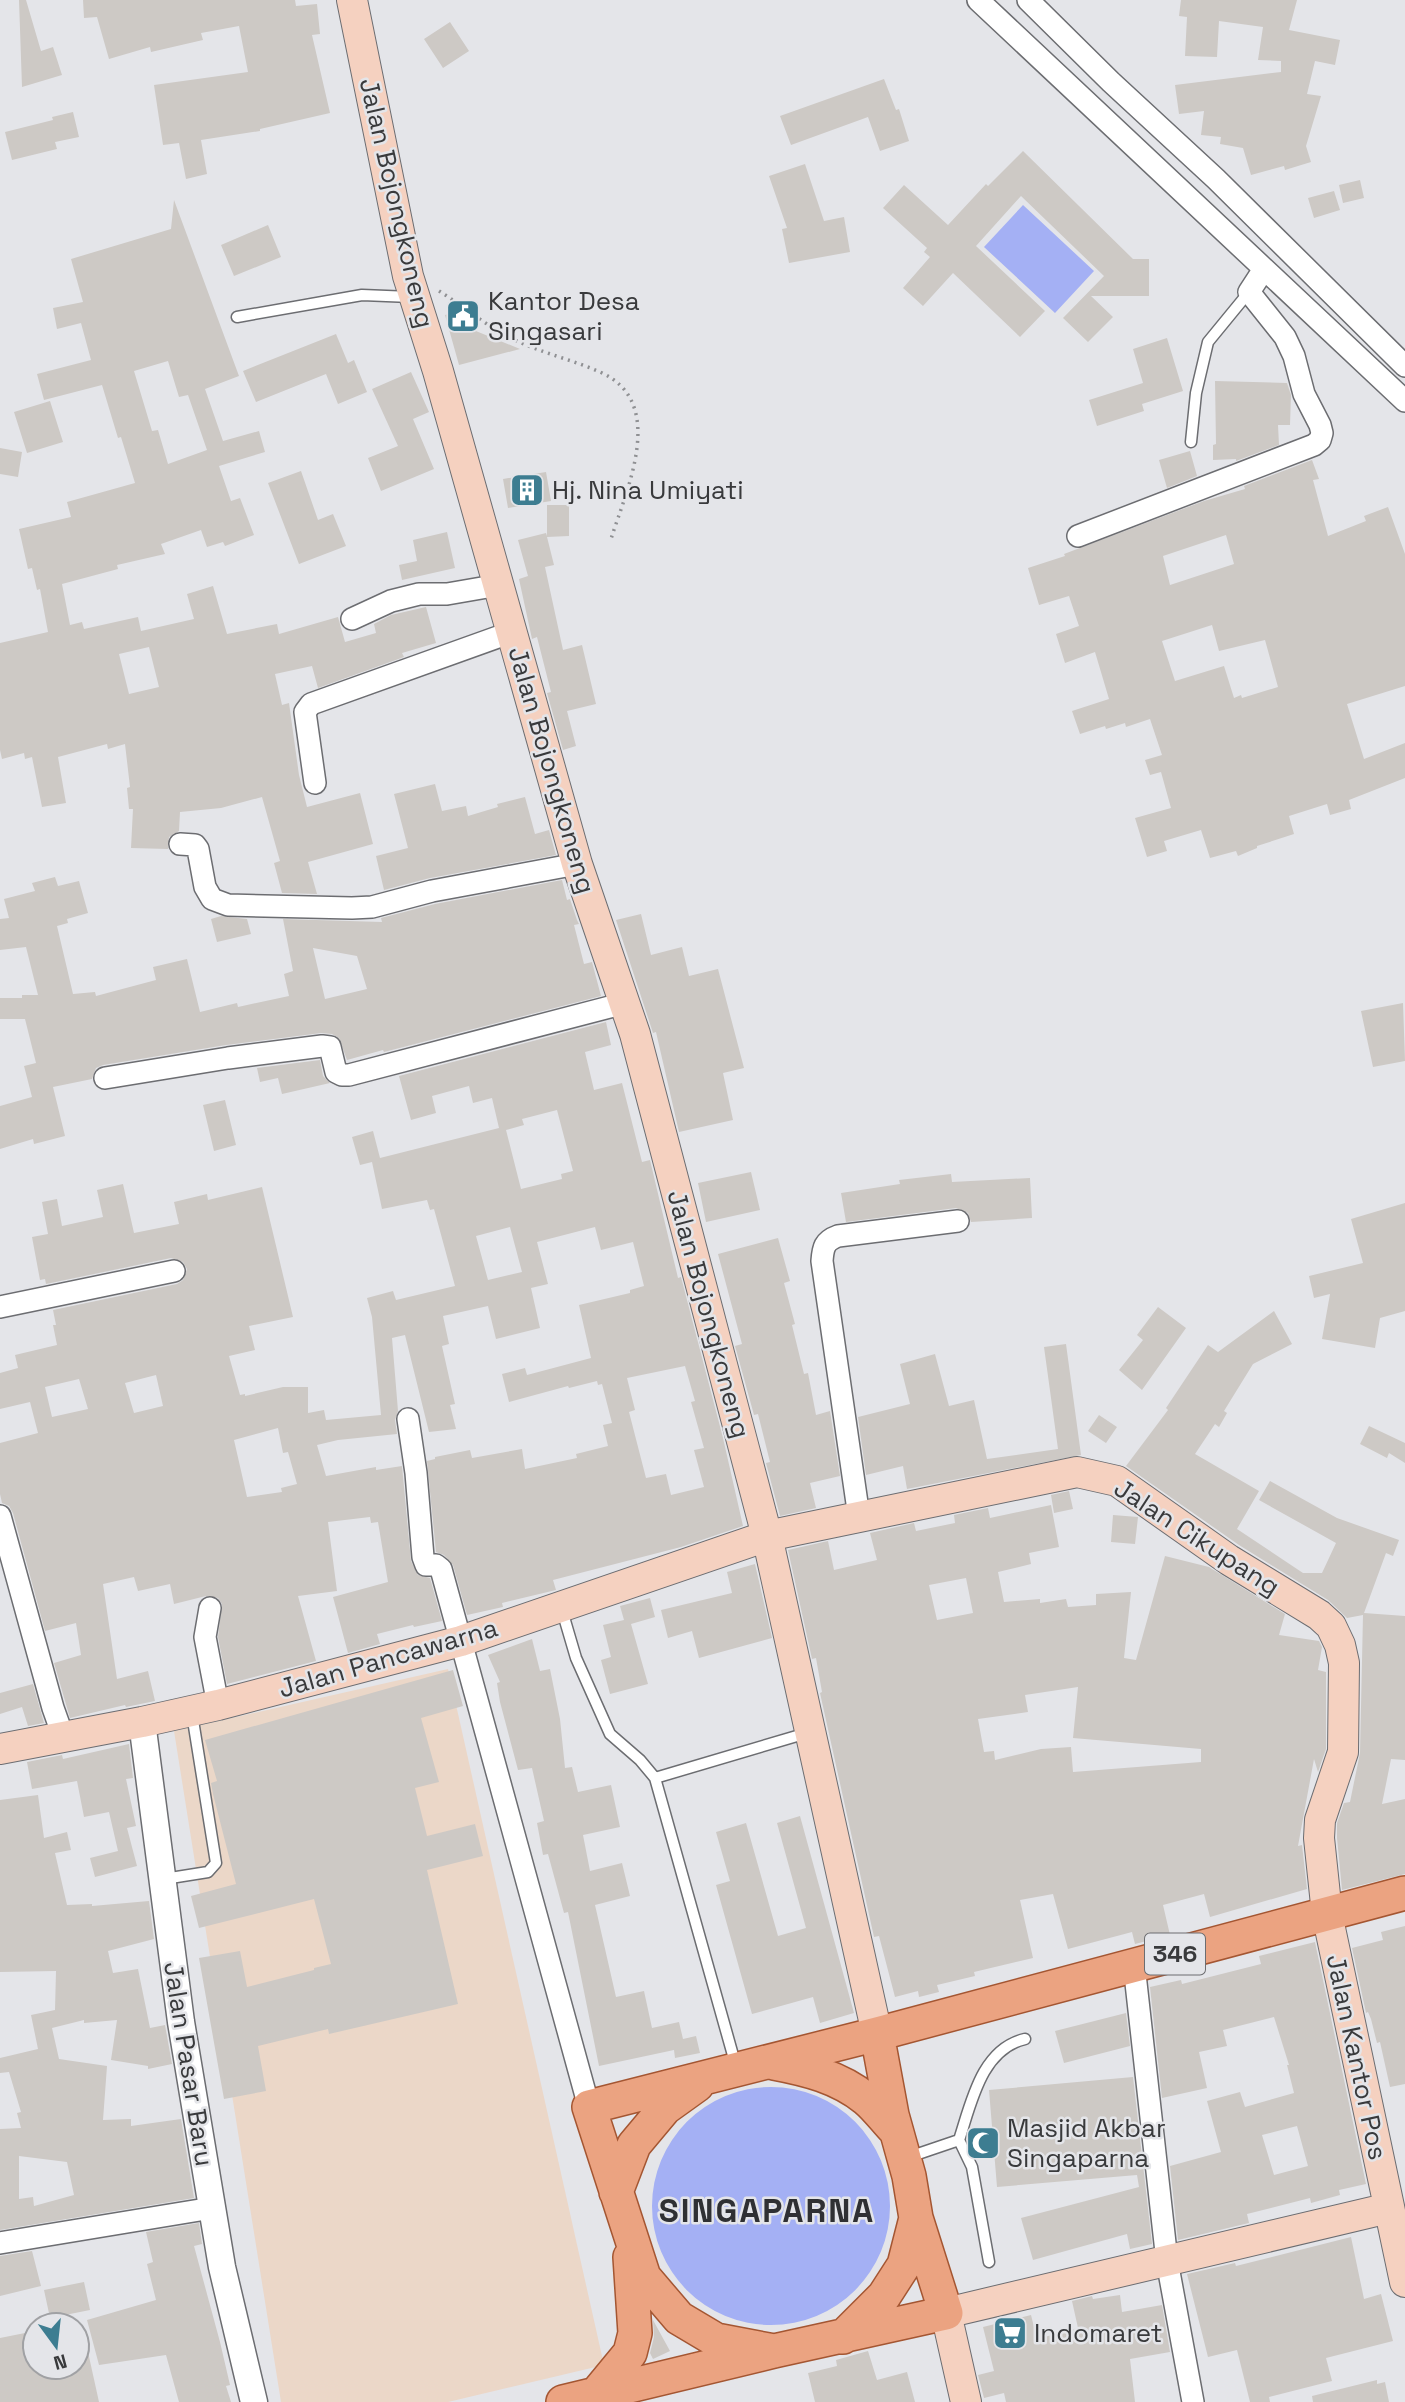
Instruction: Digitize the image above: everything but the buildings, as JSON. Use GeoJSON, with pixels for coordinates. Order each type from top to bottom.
{"type":"FeatureCollection","features":[{"type":"Feature","properties":{"kind":"main road","name":"Jalan Bojongkoneng"},"geometry":{"type":"LineString","coordinates":[[352,0],[411,286],[438,371],[577,864],[625,1003],[767,1536],[877,2034]]}},
{"type":"Feature","properties":{"kind":"main road","name":"Jalan Cikupang"},"geometry":{"type":"LineString","coordinates":[[767,1536],[1059,1475],[1077,1472],[1093,1474],[1117,1481],[1228,1560],[1319,1615],[1331,1626],[1340,1645],[1344,1663],[1343,1752],[1320,1820],[1319,1838],[1327,1913]]}},
{"type":"Feature","properties":{"kind":"main road","name":"Jalan Pancawarna"},"geometry":{"type":"LineString","coordinates":[[0,1749],[205,1708],[461,1641],[767,1536]]}},
{"type":"Feature","properties":{"kind":"main road","name":"346"},"geometry":{"type":"LineString","coordinates":[[945,2015],[1405,1893]]}},
{"type":"Feature","properties":{"kind":"main road","name":"Jalan Kantor Pos"},"geometry":{"type":"LineString","coordinates":[[1327,1913],[1405,2282]]}},
{"type":"Feature","properties":{"kind":"main road"},"geometry":{"type":"LineString","coordinates":[[774,2351],[716,2340],[678,2318],[644,2277],[589,2107],[945,2015]]}},
{"type":"Feature","properties":{"kind":"main road"},"geometry":{"type":"LineString","coordinates":[[896,2130],[892,2080],[900,2057],[914,2039],[945,2015]]}},
{"type":"Feature","properties":{"kind":"main road"},"geometry":{"type":"LineString","coordinates":[[877,2034],[916,2218],[946,2313],[966,2402]]}},
{"type":"Feature","properties":{"kind":"main road"},"geometry":{"type":"LineString","coordinates":[[616,2192],[634,2145],[665,2108],[737,2068],[802,2068],[833,2079],[866,2099],[896,2130]]}},
{"type":"Feature","properties":{"kind":"main road"},"geometry":{"type":"LineString","coordinates":[[563,2402],[1389,2207]]}},
{"type":"Feature","properties":{"kind":"main road"},"geometry":{"type":"LineString","coordinates":[[843,2337],[884,2296],[904,2265],[916,2218]]}},
{"type":"Feature","properties":{"kind":"main road"},"geometry":{"type":"LineString","coordinates":[[597,2393],[630,2353],[635,2333],[627,2227]]}},
{"type":"Feature","properties":{"kind":"street"},"geometry":{"type":"LineString","coordinates":[[978,0],[1405,401]]}},
{"type":"Feature","properties":{"kind":"street"},"geometry":{"type":"LineString","coordinates":[[1028,0],[1111,82],[1216,179],[1405,366]]}},
{"type":"Feature","properties":{"kind":"street"},"geometry":{"type":"LineString","coordinates":[[1192,200],[1216,179]]}},
{"type":"Feature","properties":{"kind":"street"},"geometry":{"type":"LineString","coordinates":[[1078,537],[1232,478],[1314,445],[1320,440],[1320,425],[1304,394],[1294,356],[1285,337],[1249,292],[1264,269]]}},
{"type":"Feature","properties":{"kind":"street"},"geometry":{"type":"LineString","coordinates":[[352,619],[391,601],[419,594],[447,594],[499,584]]}},
{"type":"Feature","properties":{"kind":"street"},"geometry":{"type":"LineString","coordinates":[[315,783],[305,712],[311,704],[512,632]]}},
{"type":"Feature","properties":{"kind":"street"},"geometry":{"type":"LineString","coordinates":[[180,844],[195,845],[205,887],[212,899],[228,905],[372,907],[432,891],[577,864]]}},
{"type":"Feature","properties":{"kind":"street"},"geometry":{"type":"LineString","coordinates":[[105,1078],[187,1063],[322,1046],[330,1047],[336,1072],[349,1075],[625,1003]]}},
{"type":"Feature","properties":{"kind":"street"},"geometry":{"type":"LineString","coordinates":[[859,1517],[822,1262],[823,1248],[828,1240],[838,1236],[958,1221]]}},
{"type":"Feature","properties":{"kind":"street"},"geometry":{"type":"LineString","coordinates":[[0,1307],[174,1271]]}},
{"type":"Feature","properties":{"kind":"street"},"geometry":{"type":"LineString","coordinates":[[408,1419],[423,1558],[426,1565],[436,1565],[441,1569],[589,2107]]}},
{"type":"Feature","properties":{"kind":"street"},"geometry":{"type":"LineString","coordinates":[[0,1516],[63,1737]]}},
{"type":"Feature","properties":{"kind":"street"},"geometry":{"type":"LineString","coordinates":[[205,1708],[205,1637],[210,1608]]}},
{"type":"Feature","properties":{"kind":"street","name":"Jalan Pasar Baru"},"geometry":{"type":"LineString","coordinates":[[142,1722],[181,2022],[222,2267],[254,2402]]}},
{"type":"Feature","properties":{"kind":"street"},"geometry":{"type":"LineString","coordinates":[[1133,1965],[1167,2261],[1193,2402]]}},
{"type":"Feature","properties":{"kind":"street"},"geometry":{"type":"LineString","coordinates":[[0,2243],[212,2208]]}},
{"type":"Feature","properties":{"kind":"lane"},"geometry":{"type":"LineString","coordinates":[[237,317],[411,286]]}},
{"type":"Feature","properties":{"kind":"lane"},"geometry":{"type":"LineString","coordinates":[[1191,442],[1196,393],[1208,342],[1249,292]]}},
{"type":"Feature","properties":{"kind":"lane"},"geometry":{"type":"LineString","coordinates":[[561,1607],[576,1658],[610,1734],[640,1760],[655,1778],[737,2068]]}},
{"type":"Feature","properties":{"kind":"lane"},"geometry":{"type":"LineString","coordinates":[[162,1879],[208,1872],[216,1863],[205,1708]]}},
{"type":"Feature","properties":{"kind":"lane"},"geometry":{"type":"LineString","coordinates":[[655,1778],[810,1732]]}},
{"type":"Feature","properties":{"kind":"lane"},"geometry":{"type":"LineString","coordinates":[[989,2262],[972,2167],[960,2140],[978,2080],[994,2059],[1014,2041],[1025,2039]]}},
{"type":"Feature","properties":{"kind":"lane"},"geometry":{"type":"LineString","coordinates":[[896,2130],[960,2140]]}},
{"type":"Feature","properties":{"kind":"path"},"geometry":{"type":"LineString","coordinates":[[411,286],[457,302],[498,332],[603,373],[621,386],[634,405],[639,421],[639,438],[611,539]]}},
{"type":"Feature","properties":{"kind":"shaded area"},"geometry":{"type":"Polygon","coordinates":[[[1023,205],[1094,271],[1055,313],[984,247],[1023,205]]]}},
{"type":"Feature","properties":{"kind":"shaded area"},"geometry":{"type":"Polygon","coordinates":[[[448,1669],[604,2365],[448,2402],[281,2402],[174,1731],[448,1669]]]}},
{"type":"Feature","properties":{"kind":"shaded area"},"geometry":{"type":"Polygon","coordinates":[[[759,2087],[783,2087],[806,2092],[827,2101],[847,2114],[863,2130],[885,2171],[890,2206],[888,2229],[881,2252],[863,2282],[847,2298],[806,2320],[783,2325],[759,2325],[736,2320],[715,2311],[695,2298],[679,2282],[657,2241],[652,2218],[652,2194],[657,2171],[666,2150],[679,2130],[695,2114],[736,2092],[759,2087]]]}},
{"type":"Feature","properties":{"kind":"place","name":"Kantor Desa Singasari"},"geometry":{"type":"Point","coordinates":[463,316]}},
{"type":"Feature","properties":{"kind":"place","name":"Hj. Nina Umiyati"},"geometry":{"type":"Point","coordinates":[527,490]}},
{"type":"Feature","properties":{"kind":"place","name":"Masjid Akbar Singaparna"},"geometry":{"type":"Point","coordinates":[983,2143]}},
{"type":"Feature","properties":{"kind":"place","name":"Indomaret"},"geometry":{"type":"Point","coordinates":[1010,2333]}},
{"type":"Feature","properties":{"kind":"district","name":"SINGAPARNA"},"geometry":{"type":"Point","coordinates":[767,2210]}}]}
